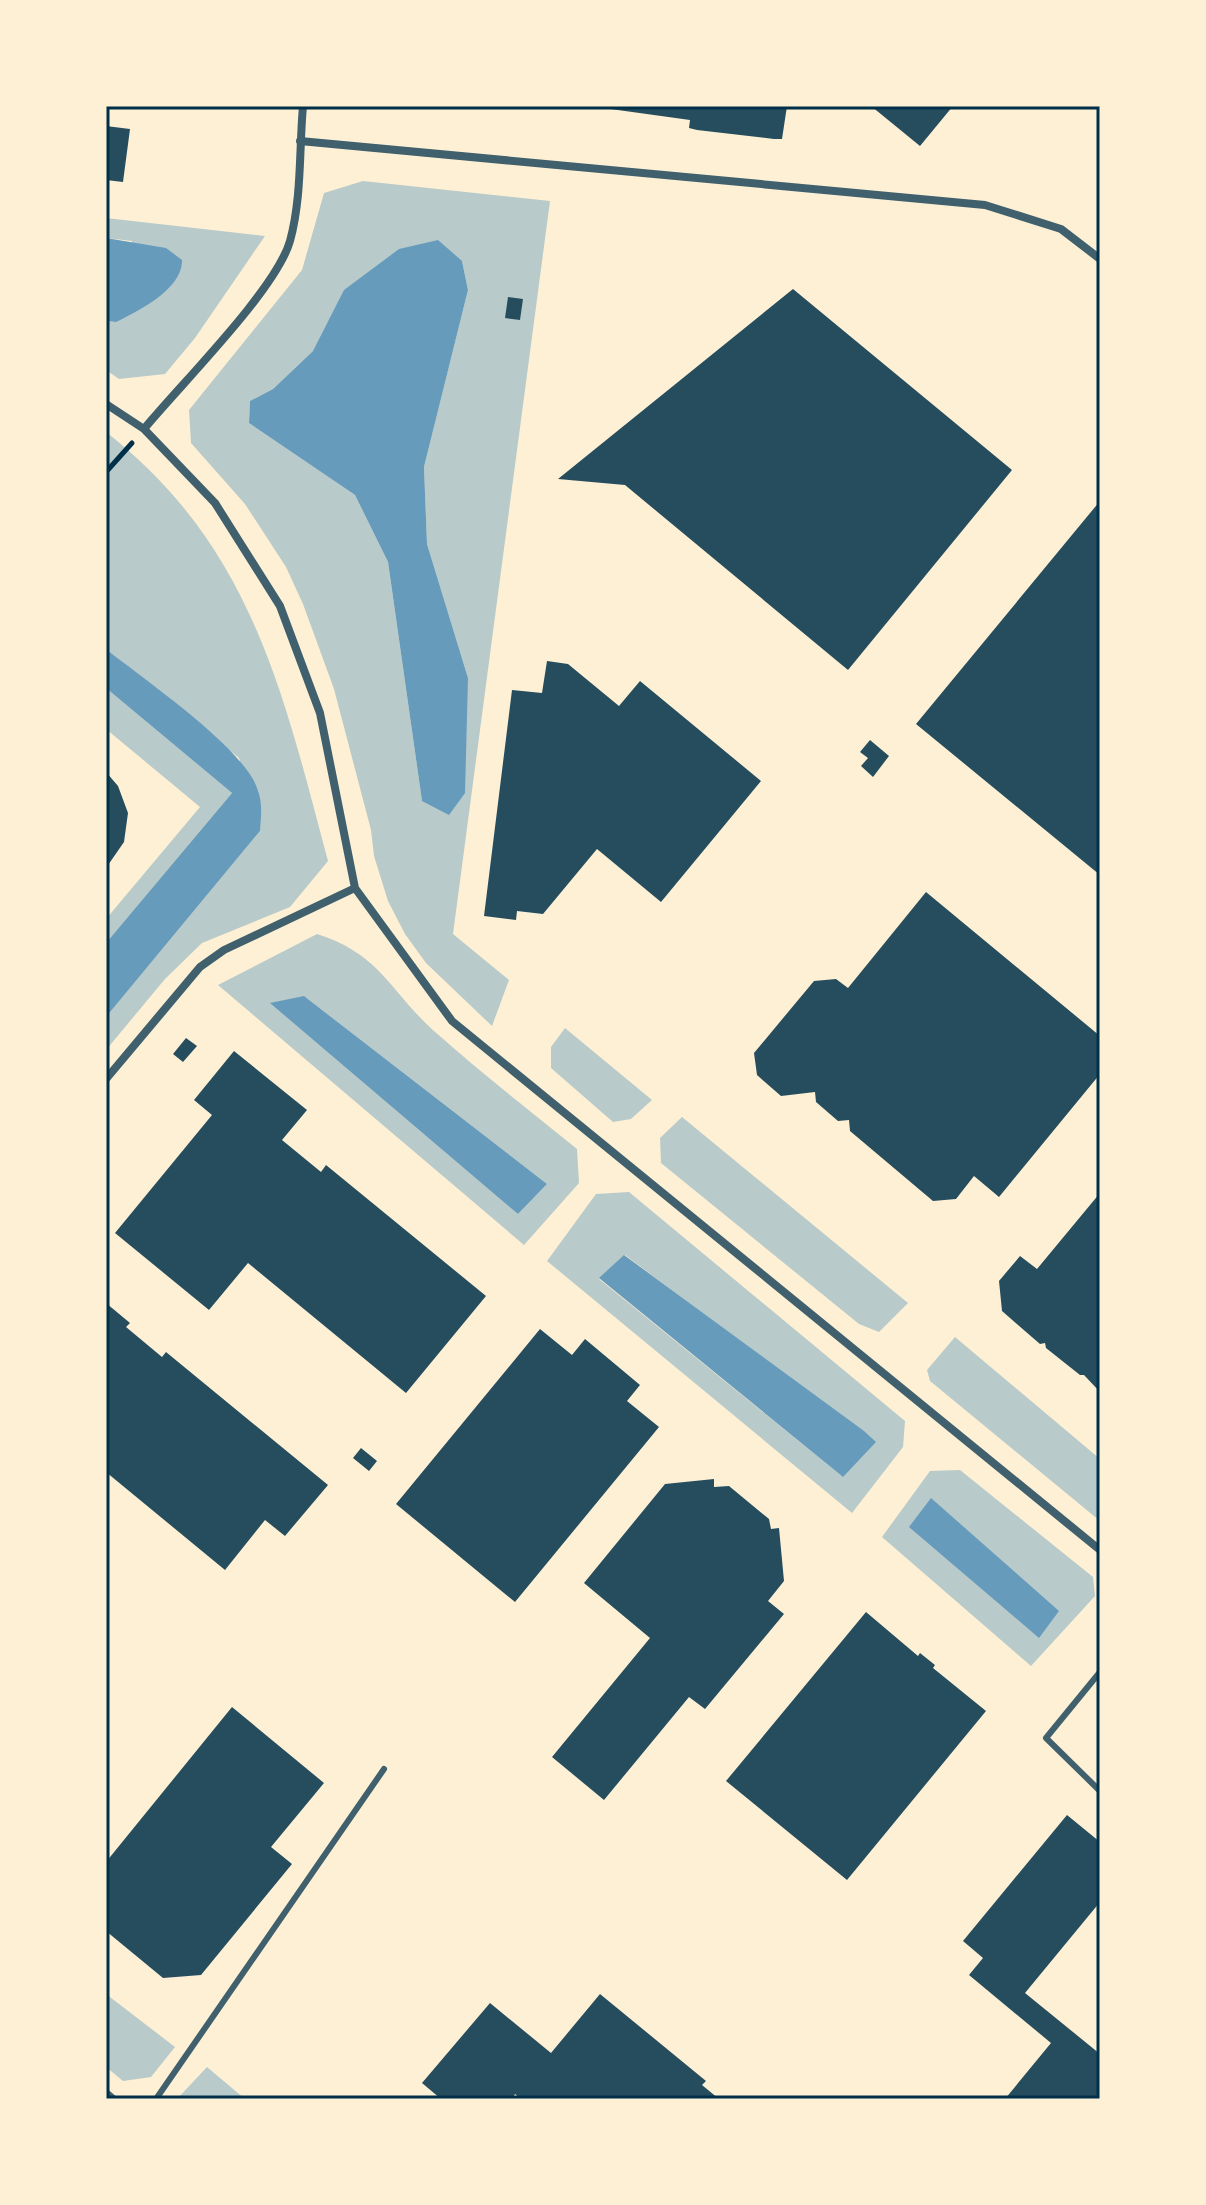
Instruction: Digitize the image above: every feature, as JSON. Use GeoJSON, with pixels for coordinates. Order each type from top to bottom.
{"type":"FeatureCollection","features":[{"type":"Feature","properties":{"kind":"street"},"geometry":{"type":"LineString","coordinates":[[144,429],[267,285],[289,243],[297,200],[303,106]]}},
{"type":"Feature","properties":{"kind":"street"},"geometry":{"type":"LineString","coordinates":[[300,141],[985,205],[1061,229],[1100,259]]}},
{"type":"Feature","properties":{"kind":"street"},"geometry":{"type":"LineString","coordinates":[[106,404],[144,429],[215,503],[280,606],[320,713],[355,888],[452,1021],[1100,1550]]}},
{"type":"Feature","properties":{"kind":"street"},"geometry":{"type":"LineString","coordinates":[[106,1079],[200,967],[224,950],[355,888]]}},
{"type":"Feature","properties":{"kind":"street"},"geometry":{"type":"LineString","coordinates":[[106,2093],[113,2099]]}},
{"type":"Feature","properties":{"kind":"lane"},"geometry":{"type":"LineString","coordinates":[[1100,1672],[1046,1738],[1100,1791]]}},
{"type":"Feature","properties":{"kind":"lane"},"geometry":{"type":"LineString","coordinates":[[156,2099],[384,1769]]}},
{"type":"Feature","properties":{"kind":"path"},"geometry":{"type":"LineString","coordinates":[[106,472],[144,429]]}},
{"type":"Feature","properties":{"kind":"shaded area"},"geometry":{"type":"Polygon","coordinates":[[[363,181],[550,201],[453,934],[509,980],[492,1026],[426,963],[405,934],[388,901],[374,856],[371,830],[334,689],[303,604],[286,567],[245,504],[191,443],[189,410],[302,270],[324,193],[363,181]],[[462,261],[313,351],[273,389],[250,401],[249,423],[355,495],[388,562],[422,801],[468,678],[427,544],[424,467],[468,290],[462,261]]]}},
{"type":"Feature","properties":{"kind":"shaded area"},"geometry":{"type":"Polygon","coordinates":[[[106,218],[265,236],[195,338],[165,374],[119,379],[106,370],[106,321],[116,322],[132,241],[106,238],[106,218]]]}},
{"type":"Feature","properties":{"kind":"shaded area"},"geometry":{"type":"Polygon","coordinates":[[[106,432],[156,476],[196,524],[229,574],[255,626],[276,681],[328,861],[290,907],[202,943],[165,979],[106,1050],[106,1017],[260,831],[239,758],[106,649],[106,432]]]}},
{"type":"Feature","properties":{"kind":"shaded area"},"geometry":{"type":"Polygon","coordinates":[[[106,688],[232,793],[106,943],[106,919],[200,807],[106,729],[106,688]]]}},
{"type":"Feature","properties":{"kind":"shaded area"},"geometry":{"type":"Polygon","coordinates":[[[317,934],[338,942],[370,963],[434,1031],[577,1149],[579,1183],[524,1245],[218,985],[317,934]],[[304,996],[518,1214],[547,1184],[304,996]]]}},
{"type":"Feature","properties":{"kind":"shaded area"},"geometry":{"type":"Polygon","coordinates":[[[565,1028],[652,1100],[631,1119],[613,1122],[551,1068],[551,1047],[565,1028]]]}},
{"type":"Feature","properties":{"kind":"shaded area"},"geometry":{"type":"Polygon","coordinates":[[[682,1117],[908,1303],[879,1332],[859,1324],[661,1163],[660,1138],[682,1117]]]}},
{"type":"Feature","properties":{"kind":"shaded area"},"geometry":{"type":"Polygon","coordinates":[[[629,1192],[905,1421],[903,1447],[852,1513],[547,1261],[596,1194],[629,1192]],[[625,1255],[599,1279],[843,1477],[832,1410],[625,1255]]]}},
{"type":"Feature","properties":{"kind":"shaded area"},"geometry":{"type":"Polygon","coordinates":[[[955,1337],[1100,1459],[1100,1521],[930,1381],[927,1370],[955,1337]]]}},
{"type":"Feature","properties":{"kind":"shaded area"},"geometry":{"type":"Polygon","coordinates":[[[960,1470],[1093,1577],[1095,1596],[1031,1666],[882,1537],[930,1471],[960,1470]]]}},
{"type":"Feature","properties":{"kind":"shaded area"},"geometry":{"type":"Polygon","coordinates":[[[106,1994],[175,2047],[151,2077],[123,2081],[106,2067],[106,1994]]]}},
{"type":"Feature","properties":{"kind":"shaded area"},"geometry":{"type":"Polygon","coordinates":[[[207,2067],[245,2099],[177,2099],[207,2067]]]}},
{"type":"Feature","properties":{"kind":"water"},"geometry":{"type":"Polygon","coordinates":[[[106,238],[166,248],[182,260],[175,280],[158,298],[116,322],[106,321],[106,238]]]}},
{"type":"Feature","properties":{"kind":"water"},"geometry":{"type":"Polygon","coordinates":[[[438,240],[462,261],[468,290],[424,467],[427,544],[468,678],[465,793],[449,815],[422,801],[388,562],[355,495],[249,423],[250,401],[273,389],[313,351],[344,290],[399,249],[438,240]]]}},
{"type":"Feature","properties":{"kind":"water"},"geometry":{"type":"Polygon","coordinates":[[[106,649],[190,714],[233,753],[257,788],[261,810],[260,831],[106,1017],[106,943],[232,793],[106,688],[106,649]]]}},
{"type":"Feature","properties":{"kind":"water"},"geometry":{"type":"Polygon","coordinates":[[[304,996],[547,1184],[518,1214],[270,1003],[304,996]]]}},
{"type":"Feature","properties":{"kind":"water"},"geometry":{"type":"Polygon","coordinates":[[[624,1255],[876,1442],[843,1477],[599,1278],[624,1255]]]}},
{"type":"Feature","properties":{"kind":"water"},"geometry":{"type":"Polygon","coordinates":[[[931,1498],[1059,1611],[1039,1638],[909,1527],[931,1498]]]}},
{"type":"Feature","properties":{"kind":"building"},"geometry":{"type":"Polygon","coordinates":[[[589,106],[787,106],[782,139],[774,139],[697,130],[689,128],[690,120],[589,106]]]}},
{"type":"Feature","properties":{"kind":"building"},"geometry":{"type":"Polygon","coordinates":[[[871,106],[953,106],[920,146],[871,106]]]}},
{"type":"Feature","properties":{"kind":"building"},"geometry":{"type":"Polygon","coordinates":[[[106,126],[130,129],[123,182],[106,180],[106,126]]]}},
{"type":"Feature","properties":{"kind":"building"},"geometry":{"type":"Polygon","coordinates":[[[793,289],[1012,470],[848,670],[625,485],[558,479],[793,289]]]}},
{"type":"Feature","properties":{"kind":"building"},"geometry":{"type":"Polygon","coordinates":[[[508,297],[523,299],[520,320],[505,318],[508,297]]]}},
{"type":"Feature","properties":{"kind":"building"},"geometry":{"type":"Polygon","coordinates":[[[1100,501],[1100,875],[916,724],[1100,501]]]}},
{"type":"Feature","properties":{"kind":"building"},"geometry":{"type":"Polygon","coordinates":[[[547,661],[568,664],[619,706],[640,681],[761,781],[661,902],[597,849],[543,914],[517,911],[516,920],[484,916],[512,690],[542,693],[547,661]]]}},
{"type":"Feature","properties":{"kind":"building"},"geometry":{"type":"Polygon","coordinates":[[[870,740],[889,756],[873,777],[861,766],[868,758],[860,752],[870,740]]]}},
{"type":"Feature","properties":{"kind":"building"},"geometry":{"type":"Polygon","coordinates":[[[106,772],[118,786],[128,813],[124,842],[106,868],[106,772]]]}},
{"type":"Feature","properties":{"kind":"building"},"geometry":{"type":"Polygon","coordinates":[[[926,892],[1100,1036],[1100,1074],[999,1197],[974,1176],[956,1199],[933,1201],[850,1131],[849,1120],[838,1121],[816,1102],[815,1092],[781,1096],[757,1075],[754,1053],[814,981],[836,979],[848,988],[926,892]]]}},
{"type":"Feature","properties":{"kind":"building"},"geometry":{"type":"Polygon","coordinates":[[[186,1038],[197,1046],[183,1062],[173,1054],[186,1038]]]}},
{"type":"Feature","properties":{"kind":"building"},"geometry":{"type":"Polygon","coordinates":[[[234,1051],[307,1110],[282,1140],[321,1172],[326,1165],[486,1296],[406,1393],[248,1263],[209,1310],[115,1233],[212,1115],[194,1100],[234,1051]]]}},
{"type":"Feature","properties":{"kind":"building"},"geometry":{"type":"Polygon","coordinates":[[[1100,1193],[1100,1392],[1084,1375],[1046,1348],[1045,1343],[1040,1344],[1002,1311],[999,1281],[1020,1256],[1037,1269],[1100,1193]]]}},
{"type":"Feature","properties":{"kind":"building"},"geometry":{"type":"Polygon","coordinates":[[[106,1303],[130,1323],[126,1327],[162,1357],[166,1352],[328,1485],[285,1536],[265,1520],[225,1570],[106,1472],[106,1303]]]}},
{"type":"Feature","properties":{"kind":"building"},"geometry":{"type":"Polygon","coordinates":[[[540,1329],[572,1355],[585,1339],[640,1385],[627,1401],[659,1427],[515,1602],[396,1504],[540,1329]]]}},
{"type":"Feature","properties":{"kind":"building"},"geometry":{"type":"Polygon","coordinates":[[[361,1448],[377,1461],[369,1471],[353,1458],[361,1448]]]}},
{"type":"Feature","properties":{"kind":"building"},"geometry":{"type":"Polygon","coordinates":[[[714,1479],[714,1487],[729,1486],[769,1519],[771,1529],[779,1528],[784,1581],[768,1601],[784,1614],[705,1709],[689,1697],[604,1800],[552,1757],[650,1638],[584,1583],[665,1484],[714,1479]]]}},
{"type":"Feature","properties":{"kind":"building"},"geometry":{"type":"Polygon","coordinates":[[[866,1612],[918,1656],[920,1653],[935,1665],[933,1668],[986,1711],[847,1880],[726,1781],[866,1612]]]}},
{"type":"Feature","properties":{"kind":"building"},"geometry":{"type":"Polygon","coordinates":[[[232,1707],[324,1783],[271,1847],[292,1864],[201,1975],[163,1978],[106,1931],[106,1862],[232,1707]]]}},
{"type":"Feature","properties":{"kind":"building"},"geometry":{"type":"Polygon","coordinates":[[[1067,1815],[1100,1842],[1100,1902],[1025,1993],[1100,2054],[1100,2099],[1005,2099],[1051,2043],[969,1975],[983,1958],[963,1941],[1067,1815]]]}},
{"type":"Feature","properties":{"kind":"building"},"geometry":{"type":"Polygon","coordinates":[[[600,1994],[706,2081],[702,2085],[719,2099],[521,2099],[515,2094],[512,2099],[441,2099],[422,2083],[490,2003],[551,2053],[600,1994]]]}}]}
